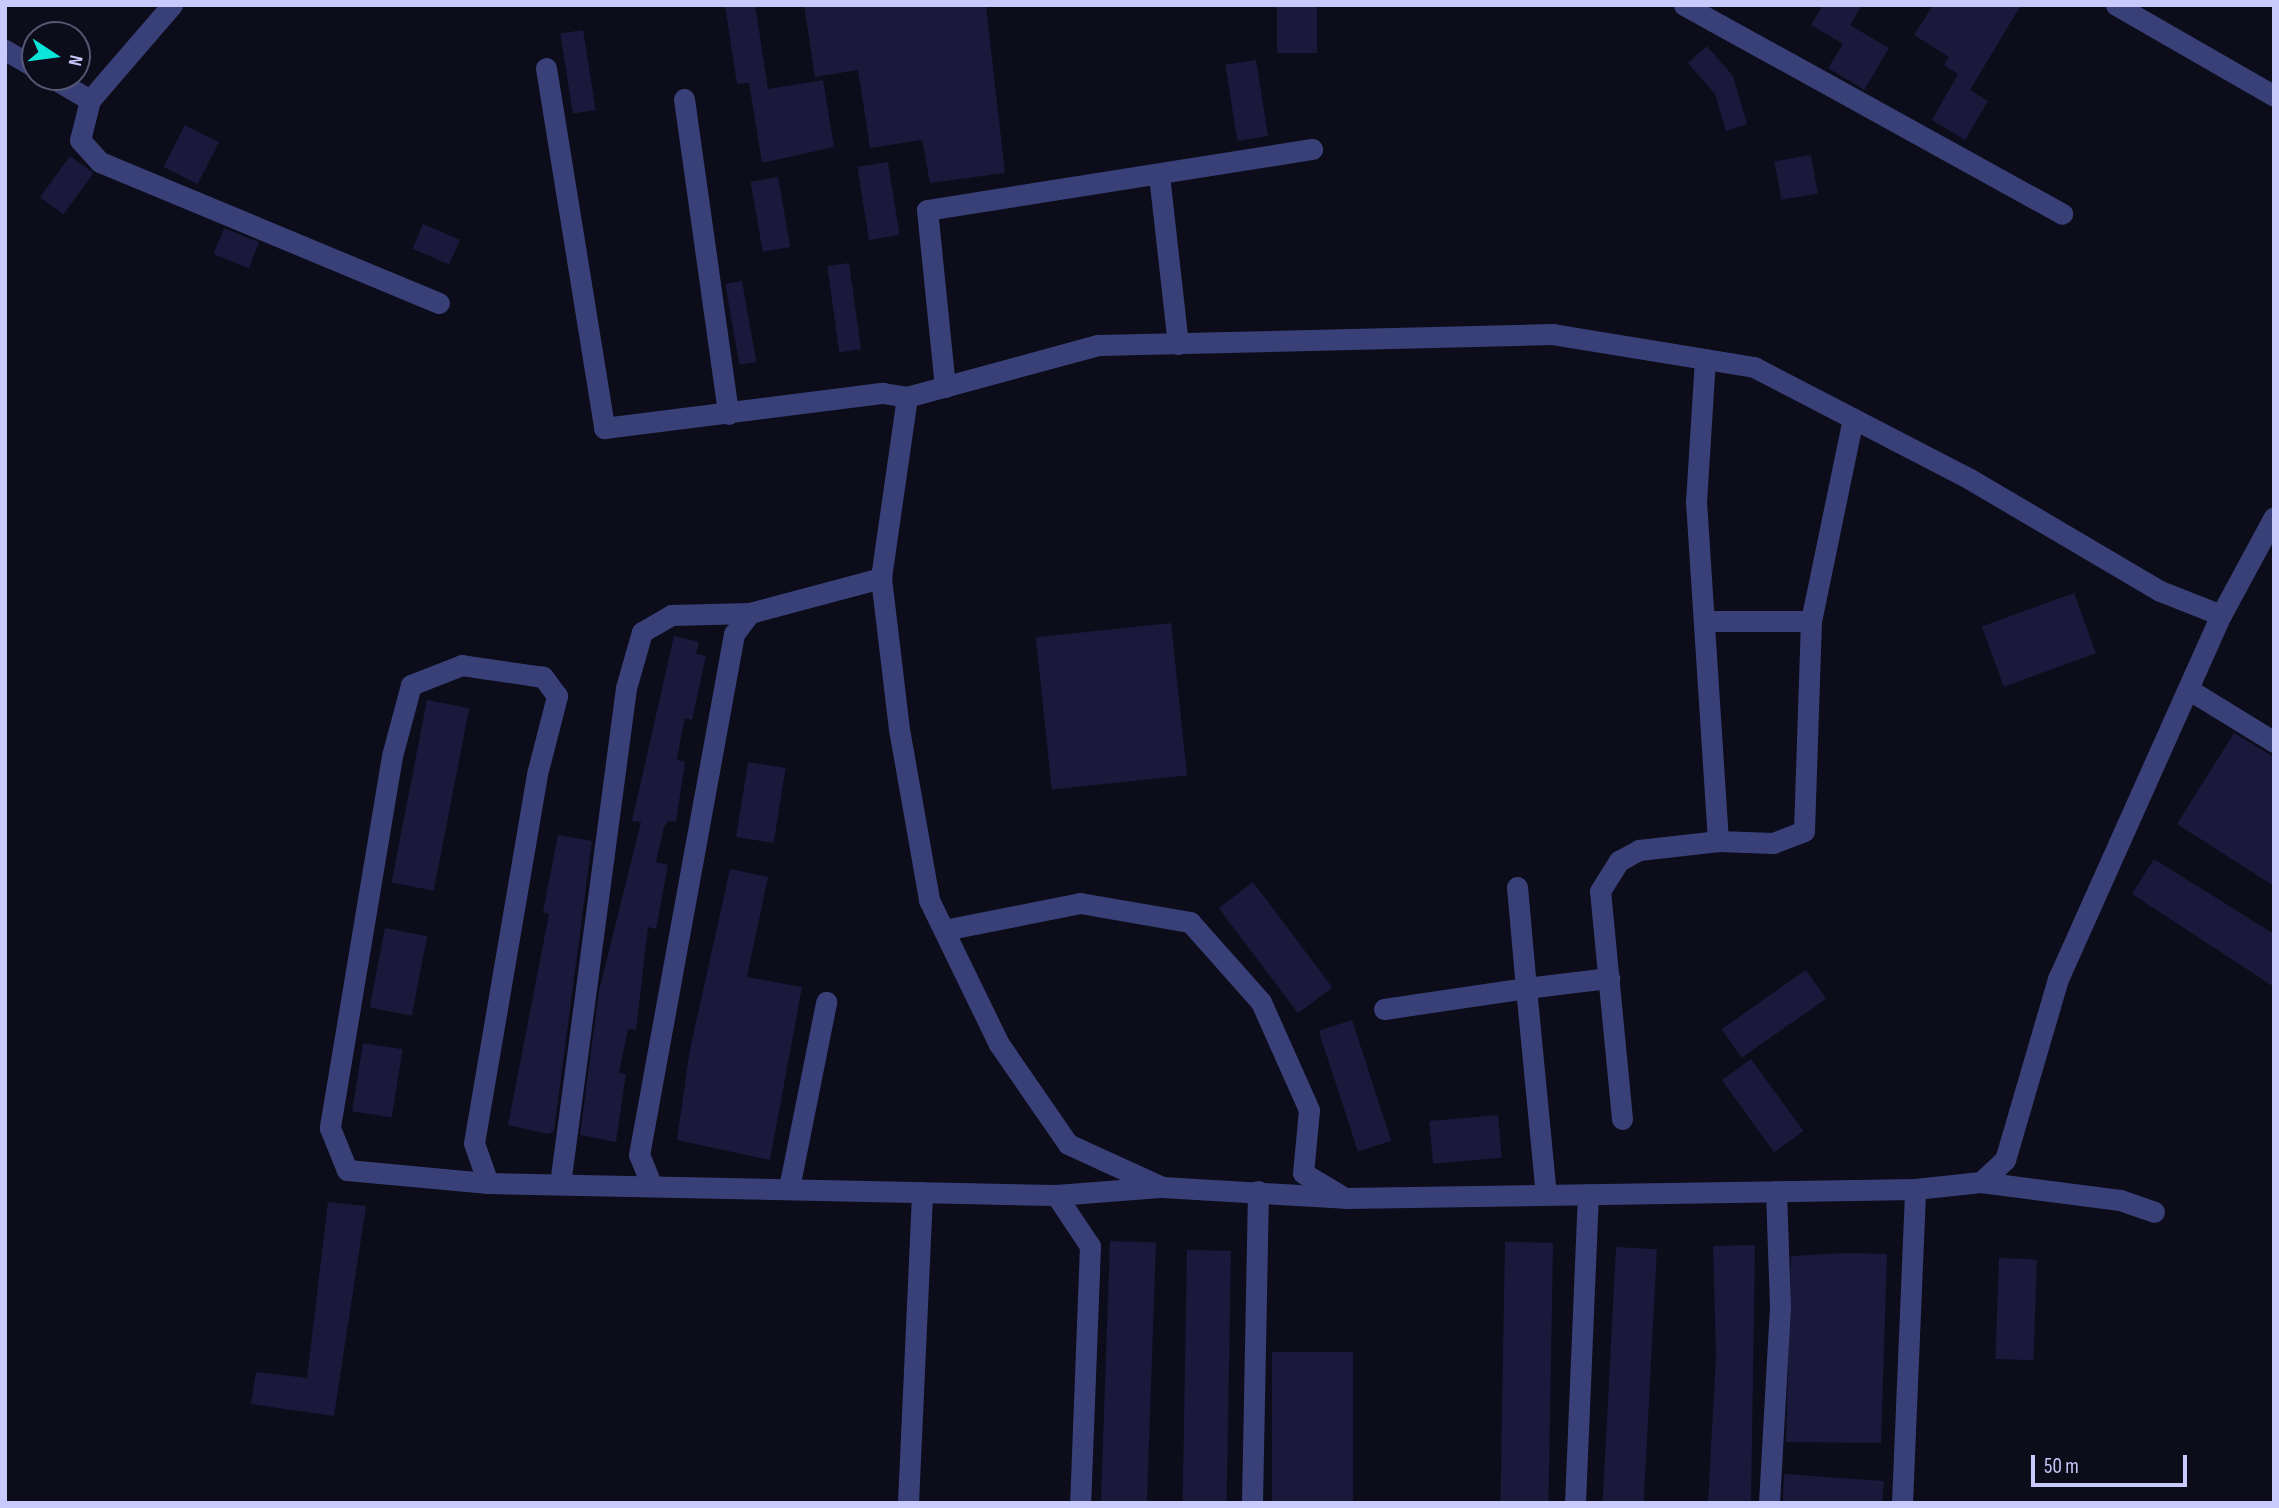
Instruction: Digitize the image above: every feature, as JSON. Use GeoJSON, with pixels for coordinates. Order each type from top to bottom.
{"type":"FeatureCollection","features":[{"type":"Feature","properties":{"kind":"street"},"geometry":{"type":"LineString","coordinates":[[172,5],[90,100],[80,140],[100,162],[439,303]]}},
{"type":"Feature","properties":{"kind":"street"},"geometry":{"type":"LineString","coordinates":[[1684,5],[2062,214]]}},
{"type":"Feature","properties":{"kind":"street"},"geometry":{"type":"LineString","coordinates":[[2116,5],[2274,96]]}},
{"type":"Feature","properties":{"kind":"street"},"geometry":{"type":"LineString","coordinates":[[5,50],[21,59]]}},
{"type":"Feature","properties":{"kind":"street"},"geometry":{"type":"LineString","coordinates":[[547,68],[604,428],[883,393],[907,397],[1098,345],[1553,334],[1754,367],[1970,479],[2160,591],[2221,615]]}},
{"type":"Feature","properties":{"kind":"street"},"geometry":{"type":"LineString","coordinates":[[75,91],[90,100]]}},
{"type":"Feature","properties":{"kind":"street"},"geometry":{"type":"LineString","coordinates":[[684,99],[728,414]]}},
{"type":"Feature","properties":{"kind":"street"},"geometry":{"type":"LineString","coordinates":[[946,387],[926,210],[1312,149]]}},
{"type":"Feature","properties":{"kind":"street"},"geometry":{"type":"LineString","coordinates":[[1159,175],[1178,344]]}},
{"type":"Feature","properties":{"kind":"street"},"geometry":{"type":"LineString","coordinates":[[1705,359],[1696,501],[1708,621],[1704,645],[1718,841]]}},
{"type":"Feature","properties":{"kind":"street"},"geometry":{"type":"LineString","coordinates":[[907,397],[881,578],[899,729],[929,900],[999,1044],[1068,1144],[1162,1187]]}},
{"type":"Feature","properties":{"kind":"street"},"geometry":{"type":"LineString","coordinates":[[1622,1119],[1600,891],[1619,860],[1639,850],[1718,841],[1773,843],[1804,831],[1811,621],[1853,418]]}},
{"type":"Feature","properties":{"kind":"street"},"geometry":{"type":"LineString","coordinates":[[1981,1182],[2005,1160],[2058,979],[2221,615],[2274,517]]}},
{"type":"Feature","properties":{"kind":"street"},"geometry":{"type":"LineString","coordinates":[[559,1184],[626,688],[642,632],[671,615],[750,613],[881,578]]}},
{"type":"Feature","properties":{"kind":"street"},"geometry":{"type":"LineString","coordinates":[[652,1184],[639,1155],[734,634],[750,613]]}},
{"type":"Feature","properties":{"kind":"street"},"geometry":{"type":"LineString","coordinates":[[1708,621],[1811,621]]}},
{"type":"Feature","properties":{"kind":"street"},"geometry":{"type":"LineString","coordinates":[[488,1183],[474,1143],[537,774],[557,696],[543,677],[462,666],[411,685],[392,756],[330,1128],[347,1170],[488,1183],[652,1184],[1056,1195],[1162,1187],[1345,1198],[1915,1189],[1981,1182],[2120,1200],[2154,1212]]}},
{"type":"Feature","properties":{"kind":"street"},"geometry":{"type":"LineString","coordinates":[[2188,689],[2274,742]]}},
{"type":"Feature","properties":{"kind":"street"},"geometry":{"type":"LineString","coordinates":[[1517,887],[1546,1194]]}},
{"type":"Feature","properties":{"kind":"street"},"geometry":{"type":"LineString","coordinates":[[944,930],[1080,903],[1190,922],[1261,1002],[1309,1110],[1303,1173],[1345,1198]]}},
{"type":"Feature","properties":{"kind":"street"},"geometry":{"type":"LineString","coordinates":[[1384,1009],[1609,978]]}},
{"type":"Feature","properties":{"kind":"street"},"geometry":{"type":"LineString","coordinates":[[789,1188],[826,1002]]}},
{"type":"Feature","properties":{"kind":"street"},"geometry":{"type":"LineString","coordinates":[[1902,1503],[1915,1189]]}},
{"type":"Feature","properties":{"kind":"street"},"geometry":{"type":"LineString","coordinates":[[1252,1503],[1258,1191]]}},
{"type":"Feature","properties":{"kind":"street"},"geometry":{"type":"LineString","coordinates":[[1769,1503],[1780,1306],[1776,1191]]}},
{"type":"Feature","properties":{"kind":"street"},"geometry":{"type":"LineString","coordinates":[[908,1503],[922,1192]]}},
{"type":"Feature","properties":{"kind":"street"},"geometry":{"type":"LineString","coordinates":[[1575,1503],[1588,1194]]}},
{"type":"Feature","properties":{"kind":"street"},"geometry":{"type":"LineString","coordinates":[[1056,1195],[1090,1247],[1080,1503]]}},
{"type":"Feature","properties":{"kind":"building"},"geometry":{"type":"Polygon","coordinates":[[[725,5],[755,5],[768,89],[823,80],[834,147],[762,163],[749,83],[737,84],[725,5]]]}},
{"type":"Feature","properties":{"kind":"building"},"geometry":{"type":"Polygon","coordinates":[[[804,5],[986,5],[1005,173],[930,183],[922,140],[870,148],[858,70],[815,77],[804,5]]]}},
{"type":"Feature","properties":{"kind":"building"},"geometry":{"type":"Polygon","coordinates":[[[1277,5],[1317,5],[1317,53],[1277,53],[1277,5]]]}},
{"type":"Feature","properties":{"kind":"building"},"geometry":{"type":"Polygon","coordinates":[[[1823,5],[1862,5],[1850,25],[1889,48],[1864,90],[1828,68],[1843,44],[1811,25],[1823,5]]]}},
{"type":"Feature","properties":{"kind":"building"},"geometry":{"type":"Polygon","coordinates":[[[1933,5],[2021,5],[1970,90],[1988,101],[1965,140],[1932,120],[1958,74],[1944,65],[1949,57],[1914,35],[1933,5]]]}},
{"type":"Feature","properties":{"kind":"building"},"geometry":{"type":"Polygon","coordinates":[[[583,30],[596,110],[573,114],[560,34],[583,30]]]}},
{"type":"Feature","properties":{"kind":"building"},"geometry":{"type":"Polygon","coordinates":[[[1707,46],[1733,76],[1747,124],[1726,131],[1715,94],[1688,63],[1707,46]]]}},
{"type":"Feature","properties":{"kind":"building"},"geometry":{"type":"Polygon","coordinates":[[[1256,60],[1268,136],[1237,141],[1225,65],[1256,60]]]}},
{"type":"Feature","properties":{"kind":"building"},"geometry":{"type":"Polygon","coordinates":[[[185,125],[219,142],[198,184],[164,167],[185,125]]]}},
{"type":"Feature","properties":{"kind":"building"},"geometry":{"type":"Polygon","coordinates":[[[1811,155],[1818,193],[1781,200],[1775,161],[1811,155]]]}},
{"type":"Feature","properties":{"kind":"building"},"geometry":{"type":"Polygon","coordinates":[[[70,156],[93,173],[63,214],[40,197],[70,156]]]}},
{"type":"Feature","properties":{"kind":"building"},"geometry":{"type":"Polygon","coordinates":[[[888,162],[900,235],[869,240],[857,167],[888,162]]]}},
{"type":"Feature","properties":{"kind":"building"},"geometry":{"type":"Polygon","coordinates":[[[778,177],[790,247],[763,252],[750,182],[778,177]]]}},
{"type":"Feature","properties":{"kind":"building"},"geometry":{"type":"Polygon","coordinates":[[[423,224],[460,240],[449,264],[412,249],[423,224]]]}},
{"type":"Feature","properties":{"kind":"building"},"geometry":{"type":"Polygon","coordinates":[[[224,228],[259,242],[249,268],[214,254],[224,228]]]}},
{"type":"Feature","properties":{"kind":"building"},"geometry":{"type":"Polygon","coordinates":[[[849,263],[861,349],[839,352],[827,266],[849,263]]]}},
{"type":"Feature","properties":{"kind":"building"},"geometry":{"type":"Polygon","coordinates":[[[742,281],[756,362],[739,365],[725,284],[742,281]]]}},
{"type":"Feature","properties":{"kind":"building"},"geometry":{"type":"Polygon","coordinates":[[[2074,593],[2096,653],[2004,687],[1982,627],[2074,593]]]}},
{"type":"Feature","properties":{"kind":"building"},"geometry":{"type":"Polygon","coordinates":[[[1171,623],[1187,775],[1052,789],[1036,637],[1171,623]]]}},
{"type":"Feature","properties":{"kind":"building"},"geometry":{"type":"Polygon","coordinates":[[[674,636],[699,642],[696,654],[706,656],[692,720],[685,718],[681,737],[677,760],[685,762],[676,822],[668,821],[664,827],[656,862],[668,865],[656,929],[648,927],[636,1030],[628,1029],[619,1073],[626,1074],[616,1142],[580,1135],[599,991],[641,822],[632,821],[674,636]]]}},
{"type":"Feature","properties":{"kind":"building"},"geometry":{"type":"Polygon","coordinates":[[[427,700],[469,708],[434,891],[392,883],[427,700]]]}},
{"type":"Feature","properties":{"kind":"building"},"geometry":{"type":"Polygon","coordinates":[[[2234,733],[2274,757],[2274,886],[2177,824],[2234,733]]]}},
{"type":"Feature","properties":{"kind":"building"},"geometry":{"type":"Polygon","coordinates":[[[748,762],[786,768],[774,843],[736,837],[748,762]]]}},
{"type":"Feature","properties":{"kind":"building"},"geometry":{"type":"Polygon","coordinates":[[[558,835],[592,841],[554,1131],[548,1134],[508,1125],[549,914],[543,912],[558,835]]]}},
{"type":"Feature","properties":{"kind":"building"},"geometry":{"type":"Polygon","coordinates":[[[2154,859],[2274,934],[2274,987],[2132,894],[2154,859]]]}},
{"type":"Feature","properties":{"kind":"building"},"geometry":{"type":"Polygon","coordinates":[[[730,869],[768,877],[747,977],[802,987],[770,1160],[677,1140],[690,1049],[730,869]]]}},
{"type":"Feature","properties":{"kind":"building"},"geometry":{"type":"Polygon","coordinates":[[[1253,882],[1332,987],[1298,1013],[1219,908],[1253,882]]]}},
{"type":"Feature","properties":{"kind":"building"},"geometry":{"type":"Polygon","coordinates":[[[385,928],[427,936],[412,1016],[370,1008],[385,928]]]}},
{"type":"Feature","properties":{"kind":"building"},"geometry":{"type":"Polygon","coordinates":[[[1806,970],[1826,999],[1742,1058],[1722,1029],[1806,970]]]}},
{"type":"Feature","properties":{"kind":"building"},"geometry":{"type":"Polygon","coordinates":[[[1352,1020],[1391,1141],[1358,1152],[1319,1031],[1352,1020]]]}},
{"type":"Feature","properties":{"kind":"building"},"geometry":{"type":"Polygon","coordinates":[[[363,1043],[403,1049],[392,1117],[352,1111],[363,1043]]]}},
{"type":"Feature","properties":{"kind":"building"},"geometry":{"type":"Polygon","coordinates":[[[1751,1059],[1803,1131],[1774,1152],[1722,1080],[1751,1059]]]}},
{"type":"Feature","properties":{"kind":"building"},"geometry":{"type":"Polygon","coordinates":[[[1498,1115],[1502,1158],[1433,1164],[1429,1121],[1498,1115]]]}},
{"type":"Feature","properties":{"kind":"building"},"geometry":{"type":"Polygon","coordinates":[[[328,1202],[366,1206],[334,1416],[251,1404],[256,1372],[307,1378],[328,1202]]]}},
{"type":"Feature","properties":{"kind":"building"},"geometry":{"type":"Polygon","coordinates":[[[1110,1241],[1156,1243],[1147,1503],[1101,1503],[1110,1241]]]}},
{"type":"Feature","properties":{"kind":"building"},"geometry":{"type":"Polygon","coordinates":[[[1505,1242],[1553,1243],[1548,1503],[1500,1503],[1505,1242]]]}},
{"type":"Feature","properties":{"kind":"building"},"geometry":{"type":"Polygon","coordinates":[[[1755,1245],[1751,1503],[1708,1503],[1716,1357],[1713,1246],[1755,1245]]]}},
{"type":"Feature","properties":{"kind":"building"},"geometry":{"type":"Polygon","coordinates":[[[1616,1247],[1657,1249],[1644,1503],[1603,1503],[1616,1247]]]}},
{"type":"Feature","properties":{"kind":"building"},"geometry":{"type":"Polygon","coordinates":[[[1187,1250],[1231,1251],[1227,1503],[1183,1503],[1187,1250]]]}},
{"type":"Feature","properties":{"kind":"building"},"geometry":{"type":"Polygon","coordinates":[[[1887,1254],[1881,1443],[1786,1442],[1791,1256],[1887,1254]]]}},
{"type":"Feature","properties":{"kind":"building"},"geometry":{"type":"Polygon","coordinates":[[[1999,1258],[2037,1259],[2033,1360],[1995,1359],[1999,1258]]]}},
{"type":"Feature","properties":{"kind":"building"},"geometry":{"type":"Polygon","coordinates":[[[1272,1352],[1353,1352],[1353,1503],[1272,1503],[1272,1352]]]}},
{"type":"Feature","properties":{"kind":"building"},"geometry":{"type":"Polygon","coordinates":[[[1784,1474],[1884,1481],[1882,1503],[1783,1503],[1784,1474]]]}}]}
